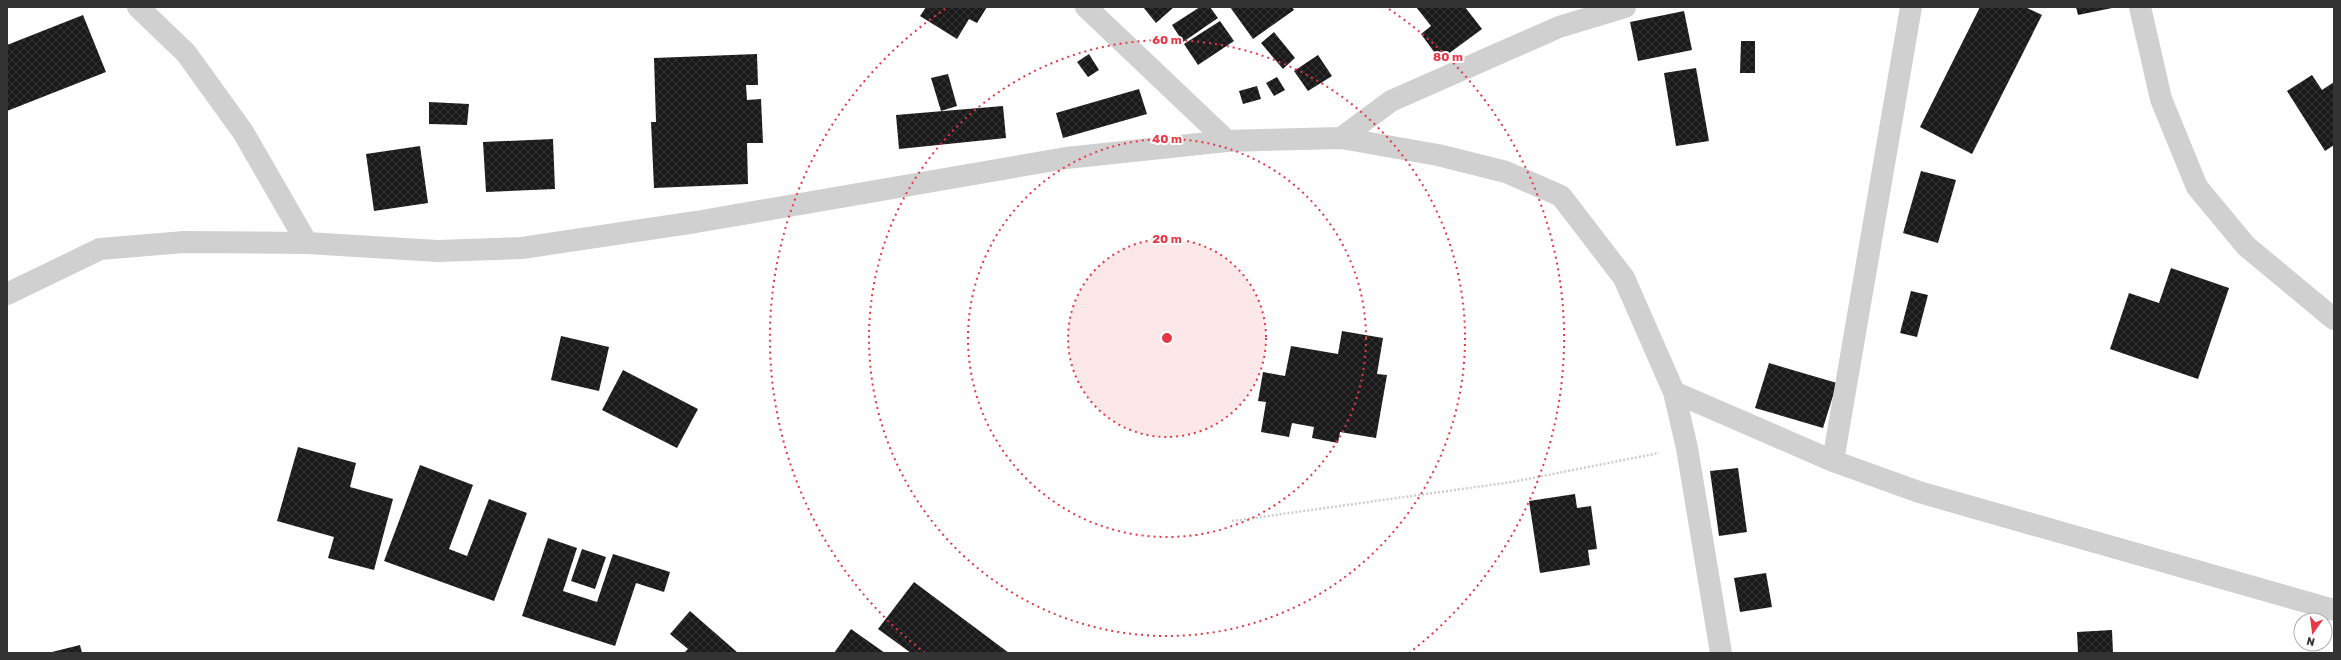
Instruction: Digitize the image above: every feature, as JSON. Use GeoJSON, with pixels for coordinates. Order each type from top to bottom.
{"type":"FeatureCollection","features":[{"type":"Feature","properties":{"kind":"street"},"geometry":{"type":"LineString","coordinates":[[138,7],[186,53],[243,132],[307,242]]}},
{"type":"Feature","properties":{"kind":"street"},"geometry":{"type":"LineString","coordinates":[[1086,7],[1227,142]]}},
{"type":"Feature","properties":{"kind":"street"},"geometry":{"type":"LineString","coordinates":[[1341,138],[1391,101],[1559,27],[1625,7]]}},
{"type":"Feature","properties":{"kind":"street"},"geometry":{"type":"LineString","coordinates":[[1833,461],[1911,7]]}},
{"type":"Feature","properties":{"kind":"street"},"geometry":{"type":"LineString","coordinates":[[2140,7],[2161,99],[2196,187],[2246,246],[2334,319]]}},
{"type":"Feature","properties":{"kind":"street"},"geometry":{"type":"LineString","coordinates":[[7,294],[100,249],[184,242],[307,242],[438,251],[522,248],[696,222],[1066,158],[1227,142],[1341,138],[1438,154],[1506,172],[1561,196],[1624,278],[1674,392],[1687,448],[1721,653]]}},
{"type":"Feature","properties":{"kind":"street"},"geometry":{"type":"LineString","coordinates":[[1674,392],[1833,461],[1919,492],[2334,610]]}},
{"type":"Feature","properties":{"kind":"path"},"geometry":{"type":"LineString","coordinates":[[1232,521],[1512,482],[1687,448]]}},
{"type":"Feature","properties":{"kind":"building"},"geometry":{"type":"Polygon","coordinates":[[[926,7],[987,7],[977,23],[969,19],[957,39],[920,16],[926,7]]]}},
{"type":"Feature","properties":{"kind":"building"},"geometry":{"type":"Polygon","coordinates":[[[1143,7],[1174,7],[1156,23],[1143,7]]]}},
{"type":"Feature","properties":{"kind":"building"},"geometry":{"type":"Polygon","coordinates":[[[1200,7],[1210,7],[1218,18],[1183,42],[1172,25],[1200,7]]]}},
{"type":"Feature","properties":{"kind":"building"},"geometry":{"type":"Polygon","coordinates":[[[1230,7],[1292,7],[1294,10],[1253,39],[1230,7]]]}},
{"type":"Feature","properties":{"kind":"building"},"geometry":{"type":"Polygon","coordinates":[[[1416,7],[1465,7],[1482,29],[1440,60],[1421,34],[1431,26],[1416,7]]]}},
{"type":"Feature","properties":{"kind":"building"},"geometry":{"type":"Polygon","coordinates":[[[1980,7],[2025,7],[2042,15],[1972,154],[1920,127],[1980,7]]]}},
{"type":"Feature","properties":{"kind":"building"},"geometry":{"type":"Polygon","coordinates":[[[2076,7],[2112,7],[2112,8],[2078,15],[2076,7]]]}},
{"type":"Feature","properties":{"kind":"building"},"geometry":{"type":"Polygon","coordinates":[[[1684,11],[1692,50],[1638,61],[1630,22],[1684,11]]]}},
{"type":"Feature","properties":{"kind":"building"},"geometry":{"type":"Polygon","coordinates":[[[83,15],[106,72],[7,111],[7,45],[83,15]]]}},
{"type":"Feature","properties":{"kind":"building"},"geometry":{"type":"Polygon","coordinates":[[[1220,21],[1234,41],[1198,65],[1184,44],[1220,21]]]}},
{"type":"Feature","properties":{"kind":"building"},"geometry":{"type":"Polygon","coordinates":[[[1274,32],[1295,58],[1283,69],[1261,43],[1274,32]]]}},
{"type":"Feature","properties":{"kind":"building"},"geometry":{"type":"Polygon","coordinates":[[[1741,41],[1755,41],[1755,73],[1740,73],[1741,41]]]}},
{"type":"Feature","properties":{"kind":"building"},"geometry":{"type":"Polygon","coordinates":[[[757,54],[758,85],[746,85],[747,100],[761,99],[763,143],[747,143],[748,184],[654,188],[651,122],[656,122],[654,58],[757,54]]]}},
{"type":"Feature","properties":{"kind":"building"},"geometry":{"type":"Polygon","coordinates":[[[1089,54],[1099,70],[1088,77],[1077,62],[1089,54]]]}},
{"type":"Feature","properties":{"kind":"building"},"geometry":{"type":"Polygon","coordinates":[[[1318,55],[1332,76],[1308,91],[1294,71],[1318,55]]]}},
{"type":"Feature","properties":{"kind":"building"},"geometry":{"type":"Polygon","coordinates":[[[1696,68],[1709,141],[1676,146],[1664,73],[1696,68]]]}},
{"type":"Feature","properties":{"kind":"building"},"geometry":{"type":"Polygon","coordinates":[[[948,74],[957,106],[941,111],[931,78],[948,74]]]}},
{"type":"Feature","properties":{"kind":"building"},"geometry":{"type":"Polygon","coordinates":[[[2312,75],[2322,90],[2334,82],[2334,145],[2325,151],[2287,91],[2312,75]]]}},
{"type":"Feature","properties":{"kind":"building"},"geometry":{"type":"Polygon","coordinates":[[[1277,77],[1285,90],[1274,96],[1266,83],[1277,77]]]}},
{"type":"Feature","properties":{"kind":"building"},"geometry":{"type":"Polygon","coordinates":[[[1257,86],[1261,99],[1243,104],[1239,91],[1257,86]]]}},
{"type":"Feature","properties":{"kind":"building"},"geometry":{"type":"Polygon","coordinates":[[[1139,89],[1147,114],[1063,138],[1056,113],[1139,89]]]}},
{"type":"Feature","properties":{"kind":"building"},"geometry":{"type":"Polygon","coordinates":[[[429,102],[469,104],[467,125],[429,124],[429,102]]]}},
{"type":"Feature","properties":{"kind":"building"},"geometry":{"type":"Polygon","coordinates":[[[1003,106],[1006,138],[899,149],[896,115],[1003,106]]]}},
{"type":"Feature","properties":{"kind":"building"},"geometry":{"type":"Polygon","coordinates":[[[553,139],[555,189],[486,192],[483,142],[553,139]]]}},
{"type":"Feature","properties":{"kind":"building"},"geometry":{"type":"Polygon","coordinates":[[[420,146],[428,203],[374,211],[366,154],[420,146]]]}},
{"type":"Feature","properties":{"kind":"building"},"geometry":{"type":"Polygon","coordinates":[[[1921,171],[1956,180],[1938,243],[1903,233],[1921,171]]]}},
{"type":"Feature","properties":{"kind":"building"},"geometry":{"type":"Polygon","coordinates":[[[2171,268],[2229,288],[2198,379],[2110,349],[2129,293],[2159,303],[2171,268]]]}},
{"type":"Feature","properties":{"kind":"building"},"geometry":{"type":"Polygon","coordinates":[[[1911,291],[1928,295],[1917,337],[1900,333],[1911,291]]]}},
{"type":"Feature","properties":{"kind":"building"},"geometry":{"type":"Polygon","coordinates":[[[1342,331],[1383,338],[1377,374],[1387,375],[1376,438],[1340,432],[1338,443],[1312,438],[1314,427],[1292,423],[1289,437],[1261,432],[1266,402],[1258,401],[1263,372],[1285,376],[1291,346],[1338,354],[1342,331]]]}},
{"type":"Feature","properties":{"kind":"building"},"geometry":{"type":"Polygon","coordinates":[[[561,336],[609,347],[599,391],[551,380],[561,336]]]}},
{"type":"Feature","properties":{"kind":"building"},"geometry":{"type":"Polygon","coordinates":[[[1769,363],[1837,383],[1823,428],[1755,408],[1769,363]]]}},
{"type":"Feature","properties":{"kind":"building"},"geometry":{"type":"Polygon","coordinates":[[[623,370],[698,409],[677,448],[602,410],[623,370]]]}},
{"type":"Feature","properties":{"kind":"building"},"geometry":{"type":"Polygon","coordinates":[[[298,447],[356,463],[350,487],[393,499],[374,570],[328,558],[334,537],[277,521],[298,447]]]}},
{"type":"Feature","properties":{"kind":"building"},"geometry":{"type":"Polygon","coordinates":[[[420,465],[473,485],[449,549],[467,556],[489,499],[527,513],[494,601],[384,561],[420,465]]]}},
{"type":"Feature","properties":{"kind":"building"},"geometry":{"type":"Polygon","coordinates":[[[1738,468],[1747,532],[1719,536],[1710,471],[1738,468]]]}},
{"type":"Feature","properties":{"kind":"building"},"geometry":{"type":"Polygon","coordinates":[[[1575,494],[1577,508],[1591,506],[1597,549],[1588,550],[1590,565],[1540,573],[1529,501],[1575,494]]]}},
{"type":"Feature","properties":{"kind":"building"},"geometry":{"type":"Polygon","coordinates":[[[548,538],[577,548],[563,591],[597,602],[613,554],[670,572],[664,592],[636,583],[615,646],[522,616],[548,538]]]}},
{"type":"Feature","properties":{"kind":"building"},"geometry":{"type":"Polygon","coordinates":[[[582,549],[606,557],[595,589],[571,581],[582,549]]]}},
{"type":"Feature","properties":{"kind":"building"},"geometry":{"type":"Polygon","coordinates":[[[1766,573],[1772,607],[1740,612],[1734,578],[1766,573]]]}},
{"type":"Feature","properties":{"kind":"building"},"geometry":{"type":"Polygon","coordinates":[[[914,582],[1009,653],[911,653],[878,629],[914,582]]]}},
{"type":"Feature","properties":{"kind":"building"},"geometry":{"type":"Polygon","coordinates":[[[690,611],[738,653],[684,653],[688,649],[670,634],[690,611]]]}},
{"type":"Feature","properties":{"kind":"building"},"geometry":{"type":"Polygon","coordinates":[[[851,629],[885,653],[834,653],[851,629]]]}},
{"type":"Feature","properties":{"kind":"building"},"geometry":{"type":"Polygon","coordinates":[[[2112,630],[2113,653],[2078,653],[2077,632],[2112,630]]]}},
{"type":"Feature","properties":{"kind":"building"},"geometry":{"type":"Polygon","coordinates":[[[80,645],[82,653],[52,653],[52,652],[80,645]]]}}]}
